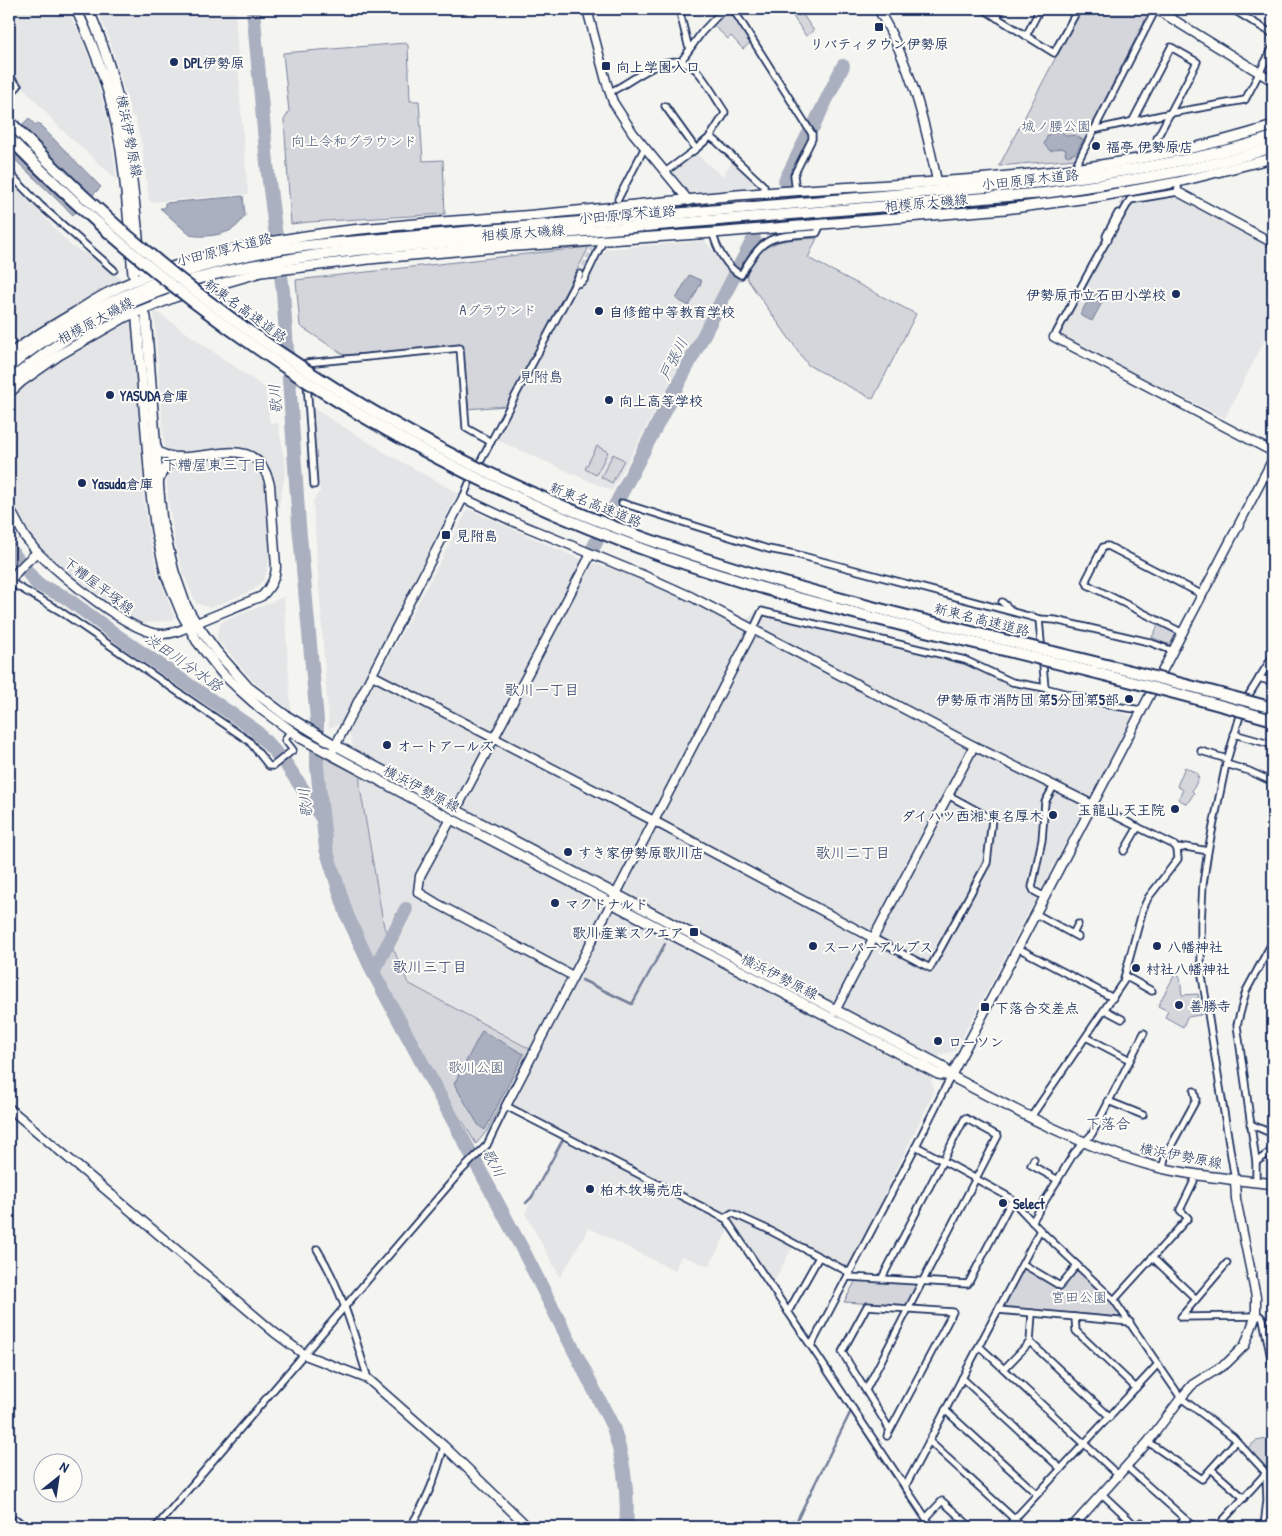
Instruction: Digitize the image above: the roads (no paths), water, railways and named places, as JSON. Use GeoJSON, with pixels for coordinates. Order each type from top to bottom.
{"type":"FeatureCollection","features":[{"type":"Feature","properties":{"kind":"highway","name":"新東名高速道路"},"geometry":{"type":"LineString","coordinates":[[9,121],[64,177],[118,227],[228,315],[273,347],[372,410],[458,458],[506,481],[604,523],[667,546],[744,570],[872,606],[1139,672],[1273,708]]}},
{"type":"Feature","properties":{"kind":"highway","name":"小田原厚木道路"},"geometry":{"type":"LineString","coordinates":[[9,368],[47,338],[113,300],[170,276],[214,264],[359,241],[1096,176],[1198,157],[1273,137]]}},
{"type":"Feature","properties":{"kind":"highway","name":"新東名高速道路"},"geometry":{"type":"LineString","coordinates":[[9,138],[58,187],[112,236],[214,319],[268,357],[383,429],[504,492],[600,533],[663,557],[732,579],[863,615],[1137,683],[1273,720]]}},
{"type":"Feature","properties":{"kind":"highway","name":"小田原厚木道路"},"geometry":{"type":"LineString","coordinates":[[288,253],[368,249],[1044,193],[1097,186],[1191,168],[1253,154],[1273,147]]}},
{"type":"Feature","properties":{"kind":"highway","name":"小田原厚木道路"},"geometry":{"type":"LineString","coordinates":[[9,381],[54,347],[110,313],[139,299],[261,258]]}},
{"type":"Feature","properties":{"kind":"main road","name":"横浜伊勢原線"},"geometry":{"type":"LineString","coordinates":[[76,9],[97,57],[117,128],[137,272],[133,177],[119,99],[106,55],[88,9]]}},
{"type":"Feature","properties":{"kind":"main road","name":"相模原大磯線"},"geometry":{"type":"LineString","coordinates":[[9,355],[44,330],[114,289],[149,274],[199,258],[261,258],[288,253],[361,229],[764,193],[1036,174],[1154,156],[1231,140],[1273,126]]}},
{"type":"Feature","properties":{"kind":"main road","name":"相模原大磯線"},"geometry":{"type":"LineString","coordinates":[[288,253],[487,248],[603,241],[1005,209],[1096,197],[1178,182],[1273,158]]}},
{"type":"Feature","properties":{"kind":"main road","name":"相模原大磯線"},"geometry":{"type":"LineString","coordinates":[[9,393],[22,381],[59,355],[125,317],[176,297],[261,258]]}},
{"type":"Feature","properties":{"kind":"main road","name":"横浜伊勢原線"},"geometry":{"type":"LineString","coordinates":[[951,1076],[942,1066],[335,745],[268,704],[248,687],[192,625],[172,594],[166,575],[156,531],[151,494],[142,318],[162,522],[174,572],[192,625],[201,646],[222,673],[260,710],[301,738],[328,753],[938,1074],[951,1076],[1084,1142],[1163,1168],[1235,1180],[1273,1184]]}},
{"type":"Feature","properties":{"kind":"street"},"geometry":{"type":"LineString","coordinates":[[587,9],[610,92],[619,112],[689,201]]}},
{"type":"Feature","properties":{"kind":"street"},"geometry":{"type":"LineString","coordinates":[[679,9],[688,45],[691,47]]}},
{"type":"Feature","properties":{"kind":"street"},"geometry":{"type":"LineString","coordinates":[[682,60],[702,32],[724,9]]}},
{"type":"Feature","properties":{"kind":"street"},"geometry":{"type":"LineString","coordinates":[[732,9],[812,134],[812,139],[794,175],[796,192]]}},
{"type":"Feature","properties":{"kind":"street"},"geometry":{"type":"LineString","coordinates":[[878,9],[893,36],[917,95],[926,125],[937,181]]}},
{"type":"Feature","properties":{"kind":"street"},"geometry":{"type":"LineString","coordinates":[[983,9],[1054,53],[1078,9]]}},
{"type":"Feature","properties":{"kind":"street"},"geometry":{"type":"LineString","coordinates":[[998,18],[1002,9]]}},
{"type":"Feature","properties":{"kind":"street"},"geometry":{"type":"LineString","coordinates":[[1026,36],[1040,9]]}},
{"type":"Feature","properties":{"kind":"street"},"geometry":{"type":"LineString","coordinates":[[1074,169],[1156,9],[1273,81]]}},
{"type":"Feature","properties":{"kind":"street"},"geometry":{"type":"LineString","coordinates":[[1232,9],[1273,34]]}},
{"type":"Feature","properties":{"kind":"street"},"geometry":{"type":"LineString","coordinates":[[1132,122],[1171,47],[1197,62],[1157,138]]}},
{"type":"Feature","properties":{"kind":"street"},"geometry":{"type":"LineString","coordinates":[[1093,130],[1171,113],[1245,100],[1273,47]]}},
{"type":"Feature","properties":{"kind":"street"},"geometry":{"type":"LineString","coordinates":[[610,92],[651,68],[666,62],[682,60],[697,70],[709,95],[725,112],[710,137],[665,172]]}},
{"type":"Feature","properties":{"kind":"street"},"geometry":{"type":"LineString","coordinates":[[9,76],[18,86],[9,95]]}},
{"type":"Feature","properties":{"kind":"street"},"geometry":{"type":"LineString","coordinates":[[664,106],[696,149]]}},
{"type":"Feature","properties":{"kind":"street"},"geometry":{"type":"LineString","coordinates":[[710,137],[764,186],[764,193]]}},
{"type":"Feature","properties":{"kind":"street"},"geometry":{"type":"LineString","coordinates":[[618,199],[645,147]]}},
{"type":"Feature","properties":{"kind":"street"},"geometry":{"type":"LineString","coordinates":[[9,172],[40,205],[114,270]]}},
{"type":"Feature","properties":{"kind":"street"},"geometry":{"type":"LineString","coordinates":[[1178,182],[1178,192]]}},
{"type":"Feature","properties":{"kind":"street"},"geometry":{"type":"LineString","coordinates":[[1125,191],[1130,200]]}},
{"type":"Feature","properties":{"kind":"street"},"geometry":{"type":"LineString","coordinates":[[1130,200],[1178,192],[1273,243]]}},
{"type":"Feature","properties":{"kind":"street"},"geometry":{"type":"LineString","coordinates":[[1130,200],[1054,337],[1273,452]]}},
{"type":"Feature","properties":{"kind":"street"},"geometry":{"type":"LineString","coordinates":[[1108,240],[1106,236],[1118,212]]}},
{"type":"Feature","properties":{"kind":"street"},"geometry":{"type":"LineString","coordinates":[[713,233],[717,246],[737,273],[741,275],[752,254],[765,243],[780,236],[817,233],[821,224]]}},
{"type":"Feature","properties":{"kind":"street"},"geometry":{"type":"LineString","coordinates":[[574,285],[584,280],[603,241]]}},
{"type":"Feature","properties":{"kind":"street"},"geometry":{"type":"LineString","coordinates":[[328,753],[335,745],[372,675],[469,483],[580,274]]}},
{"type":"Feature","properties":{"kind":"street"},"geometry":{"type":"LineString","coordinates":[[314,485],[306,363],[460,348],[466,428],[491,442]]}},
{"type":"Feature","properties":{"kind":"street"},"geometry":{"type":"LineString","coordinates":[[155,444],[159,452],[179,457]]}},
{"type":"Feature","properties":{"kind":"street","name":"下糟屋平塚線"},"geometry":{"type":"LineString","coordinates":[[9,507],[36,553],[68,579],[138,628],[153,634],[166,634],[262,596],[273,582],[276,574],[270,484],[268,475],[261,463],[244,453],[230,452],[179,457]]}},
{"type":"Feature","properties":{"kind":"street"},"geometry":{"type":"LineString","coordinates":[[158,487],[163,470],[168,464],[179,457]]}},
{"type":"Feature","properties":{"kind":"street"},"geometry":{"type":"LineString","coordinates":[[811,1346],[1273,459]]}},
{"type":"Feature","properties":{"kind":"street"},"geometry":{"type":"LineString","coordinates":[[463,498],[512,522],[692,597],[974,746],[1174,845],[1178,849],[1178,859],[1148,898],[1143,909],[1126,976],[1105,1010],[1031,1117]]}},
{"type":"Feature","properties":{"kind":"street"},"geometry":{"type":"LineString","coordinates":[[622,503],[768,549],[795,554],[1012,612],[1149,642],[1173,652]]}},
{"type":"Feature","properties":{"kind":"street"},"geometry":{"type":"LineString","coordinates":[[1183,633],[1088,585],[1086,580],[1103,547],[1108,546],[1202,595]]}},
{"type":"Feature","properties":{"kind":"street"},"geometry":{"type":"LineString","coordinates":[[36,553],[11,582],[60,611],[249,741],[269,766],[273,766],[293,750],[285,740],[290,731]]}},
{"type":"Feature","properties":{"kind":"street"},"geometry":{"type":"LineString","coordinates":[[456,810],[591,554]]}},
{"type":"Feature","properties":{"kind":"street"},"geometry":{"type":"LineString","coordinates":[[1002,602],[1012,612]]}},
{"type":"Feature","properties":{"kind":"street"},"geometry":{"type":"LineString","coordinates":[[156,1527],[461,1172],[487,1145],[762,611],[965,660],[1012,682],[1045,688],[1114,706],[1142,710]]}},
{"type":"Feature","properties":{"kind":"street"},"geometry":{"type":"LineString","coordinates":[[1039,618],[1045,688]]}},
{"type":"Feature","properties":{"kind":"street"},"geometry":{"type":"LineString","coordinates":[[1072,1527],[1127,1467],[1192,1385],[1214,1373],[1236,1355],[1245,1344],[1256,1315],[1256,1297],[1236,1198],[1235,1180],[1202,970],[1202,884],[1226,762],[1243,704],[1273,656]]}},
{"type":"Feature","properties":{"kind":"street"},"geometry":{"type":"LineString","coordinates":[[372,675],[654,821],[930,968],[987,863],[992,819],[948,795]]}},
{"type":"Feature","properties":{"kind":"street"},"geometry":{"type":"LineString","coordinates":[[1259,678],[1273,682]]}},
{"type":"Feature","properties":{"kind":"street"},"geometry":{"type":"LineString","coordinates":[[1234,734],[1273,745]]}},
{"type":"Feature","properties":{"kind":"street"},"geometry":{"type":"LineString","coordinates":[[835,1010],[974,746]]}},
{"type":"Feature","properties":{"kind":"street"},"geometry":{"type":"LineString","coordinates":[[1205,751],[1226,762],[1272,779]]}},
{"type":"Feature","properties":{"kind":"street"},"geometry":{"type":"LineString","coordinates":[[1045,897],[1034,891],[1032,887],[1042,840],[1045,802],[1054,786]]}},
{"type":"Feature","properties":{"kind":"street"},"geometry":{"type":"LineString","coordinates":[[451,819],[420,876],[418,892],[573,976]]}},
{"type":"Feature","properties":{"kind":"street"},"geometry":{"type":"LineString","coordinates":[[1124,851],[1138,827]]}},
{"type":"Feature","properties":{"kind":"street"},"geometry":{"type":"LineString","coordinates":[[1178,849],[1186,847],[1208,851]]}},
{"type":"Feature","properties":{"kind":"street"},"geometry":{"type":"LineString","coordinates":[[1036,914],[1075,935],[1078,924]]}},
{"type":"Feature","properties":{"kind":"street"},"geometry":{"type":"LineString","coordinates":[[1256,1182],[1256,1162],[1237,1025],[1246,991],[1273,941]]}},
{"type":"Feature","properties":{"kind":"street"},"geometry":{"type":"LineString","coordinates":[[1018,948],[1113,998]]}},
{"type":"Feature","properties":{"kind":"street"},"geometry":{"type":"LineString","coordinates":[[1126,976],[1152,991]]}},
{"type":"Feature","properties":{"kind":"street"},"geometry":{"type":"LineString","coordinates":[[1105,1010],[1122,1019]]}},
{"type":"Feature","properties":{"kind":"street"},"geometry":{"type":"LineString","coordinates":[[1032,1222],[1074,1153],[1092,1134],[1144,1033]]}},
{"type":"Feature","properties":{"kind":"street"},"geometry":{"type":"LineString","coordinates":[[1086,1037],[1130,1060]]}},
{"type":"Feature","properties":{"kind":"street"},"geometry":{"type":"LineString","coordinates":[[1163,1168],[1165,1157],[1191,1103],[1196,1100],[1194,1091]]}},
{"type":"Feature","properties":{"kind":"street"},"geometry":{"type":"LineString","coordinates":[[1108,1101],[1143,1114]]}},
{"type":"Feature","properties":{"kind":"street"},"geometry":{"type":"LineString","coordinates":[[506,1106],[726,1219],[932,1527]]}},
{"type":"Feature","properties":{"kind":"street"},"geometry":{"type":"LineString","coordinates":[[9,1108],[257,1319],[305,1355],[368,1379],[444,1446],[528,1527]]}},
{"type":"Feature","properties":{"kind":"street"},"geometry":{"type":"LineString","coordinates":[[866,1390],[998,1136],[965,1118],[882,1278]]}},
{"type":"Feature","properties":{"kind":"street"},"geometry":{"type":"LineString","coordinates":[[1250,1124],[1273,1134]]}},
{"type":"Feature","properties":{"kind":"street"},"geometry":{"type":"LineString","coordinates":[[916,1146],[1010,1197],[1040,1230],[1114,1300],[1181,1398],[1236,1441],[1266,1473],[1267,1500],[1264,1527]]}},
{"type":"Feature","properties":{"kind":"street"},"geometry":{"type":"LineString","coordinates":[[1256,1162],[1273,1150]]}},
{"type":"Feature","properties":{"kind":"street"},"geometry":{"type":"LineString","coordinates":[[1027,1172],[1032,1162],[1058,1180]]}},
{"type":"Feature","properties":{"kind":"street"},"geometry":{"type":"LineString","coordinates":[[1114,1300],[1188,1218],[1180,1210],[1194,1181]]}},
{"type":"Feature","properties":{"kind":"street"},"geometry":{"type":"LineString","coordinates":[[724,1218],[732,1213],[761,1228],[767,1229],[849,1275],[968,1284],[1012,1200]]}},
{"type":"Feature","properties":{"kind":"street"},"geometry":{"type":"LineString","coordinates":[[905,1486],[1040,1230]]}},
{"type":"Feature","properties":{"kind":"street"},"geometry":{"type":"LineString","coordinates":[[318,1249],[346,1307],[368,1379]]}},
{"type":"Feature","properties":{"kind":"street"},"geometry":{"type":"LineString","coordinates":[[788,1312],[818,1257]]}},
{"type":"Feature","properties":{"kind":"street"},"geometry":{"type":"LineString","coordinates":[[1152,1257],[1196,1299]]}},
{"type":"Feature","properties":{"kind":"street"},"geometry":{"type":"LineString","coordinates":[[1227,1263],[1182,1317],[1260,1316],[1263,1319],[1273,1368]]}},
{"type":"Feature","properties":{"kind":"street"},"geometry":{"type":"LineString","coordinates":[[1023,1264],[1060,1286],[1077,1265]]}},
{"type":"Feature","properties":{"kind":"street"},"geometry":{"type":"LineString","coordinates":[[867,1306],[909,1308],[953,1312],[889,1433],[866,1390],[842,1352],[867,1306]]}},
{"type":"Feature","properties":{"kind":"street"},"geometry":{"type":"LineString","coordinates":[[998,1310],[1130,1322]]}},
{"type":"Feature","properties":{"kind":"street"},"geometry":{"type":"LineString","coordinates":[[1004,1368],[1030,1342],[1032,1313]]}},
{"type":"Feature","properties":{"kind":"street"},"geometry":{"type":"LineString","coordinates":[[1075,1317],[1076,1331],[1136,1388]]}},
{"type":"Feature","properties":{"kind":"street"},"geometry":{"type":"LineString","coordinates":[[1030,1342],[1110,1417]]}},
{"type":"Feature","properties":{"kind":"street"},"geometry":{"type":"LineString","coordinates":[[979,1346],[1118,1476]]}},
{"type":"Feature","properties":{"kind":"street"},"geometry":{"type":"LineString","coordinates":[[1008,1527],[1158,1364]]}},
{"type":"Feature","properties":{"kind":"street"},"geometry":{"type":"LineString","coordinates":[[962,1378],[1061,1469]]}},
{"type":"Feature","properties":{"kind":"street"},"geometry":{"type":"LineString","coordinates":[[945,1410],[1037,1494]]}},
{"type":"Feature","properties":{"kind":"street"},"geometry":{"type":"LineString","coordinates":[[929,1441],[1023,1527]]}},
{"type":"Feature","properties":{"kind":"street"},"geometry":{"type":"LineString","coordinates":[[1148,1442],[1202,1479],[1236,1441]]}},
{"type":"Feature","properties":{"kind":"street"},"geometry":{"type":"LineString","coordinates":[[410,1527],[423,1506],[436,1476],[444,1446]]}},
{"type":"Feature","properties":{"kind":"street"},"geometry":{"type":"LineString","coordinates":[[1127,1467],[1194,1527]]}},
{"type":"Feature","properties":{"kind":"street"},"geometry":{"type":"LineString","coordinates":[[1211,1468],[1244,1498]]}},
{"type":"Feature","properties":{"kind":"street"},"geometry":{"type":"LineString","coordinates":[[1217,1527],[1266,1473],[1273,1473]]}},
{"type":"Feature","properties":{"kind":"street"},"geometry":{"type":"LineString","coordinates":[[1102,1494],[1138,1525]]}},
{"type":"Feature","properties":{"kind":"street"},"geometry":{"type":"LineString","coordinates":[[926,1518],[942,1501],[971,1527]]}},
{"type":"Feature","properties":{"kind":"street"},"geometry":{"type":"LineString","coordinates":[[1177,1527],[1185,1519]]}},
{"type":"Feature","properties":{"kind":"street"},"geometry":{"type":"LineString","coordinates":[[17,1520],[25,1527]]}},
{"type":"Feature","properties":{"kind":"water"},"geometry":{"type":"Polygon","coordinates":[[[29,118],[35,125],[38,123],[101,187],[73,215],[9,154],[9,138],[29,118]]]}},
{"type":"Feature","properties":{"kind":"water"},"geometry":{"type":"Polygon","coordinates":[[[1056,128],[1067,136],[1075,135],[1083,140],[1076,153],[1068,156],[1065,154],[1066,150],[1061,148],[1050,151],[1044,144],[1050,130],[1056,128]]]}},
{"type":"Feature","properties":{"kind":"water"},"geometry":{"type":"Polygon","coordinates":[[[243,196],[245,216],[230,230],[213,235],[190,235],[160,208],[165,208],[165,203],[243,196]]]}},
{"type":"Feature","properties":{"kind":"water"},"geometry":{"type":"Polygon","coordinates":[[[689,275],[702,281],[689,306],[676,299],[689,275]]]}},
{"type":"Feature","properties":{"kind":"water"},"geometry":{"type":"Polygon","coordinates":[[[1093,291],[1105,297],[1092,321],[1080,315],[1093,291]]]}},
{"type":"Feature","properties":{"kind":"water"},"geometry":{"type":"Polygon","coordinates":[[[482,1031],[524,1054],[485,1130],[479,1126],[454,1084],[482,1031]]]}},
{"type":"Feature","properties":{"kind":"waterway","name":"歌川"},"geometry":{"type":"LineString","coordinates":[[253,9],[268,174],[283,291],[299,525],[317,720],[317,767],[326,849],[347,915],[373,972],[525,1254],[613,1427],[625,1477],[627,1501],[626,1527]]}},
{"type":"Feature","properties":{"kind":"waterway","name":"戸張川"},"geometry":{"type":"LineString","coordinates":[[813,127],[843,66]]}},
{"type":"Feature","properties":{"kind":"waterway","name":"戸張川"},"geometry":{"type":"LineString","coordinates":[[785,181],[808,135]]}},
{"type":"Feature","properties":{"kind":"waterway","name":"戸張川"},"geometry":{"type":"LineString","coordinates":[[592,550],[754,238]]}},
{"type":"Feature","properties":{"kind":"waterway","name":"渋田川分水路"},"geometry":{"type":"LineString","coordinates":[[9,548],[37,584],[65,597],[119,637],[255,730],[286,764],[322,818]]}},
{"type":"Feature","properties":{"kind":"waterway","name":"戸張川"},"geometry":{"type":"LineString","coordinates":[[387,946],[406,909]]}},
{"type":"Feature","properties":{"kind":"waterway"},"geometry":{"type":"LineString","coordinates":[[582,980],[632,1004],[665,944]]}},
{"type":"Feature","properties":{"kind":"waterway","name":"戸張川"},"geometry":{"type":"LineString","coordinates":[[373,972],[385,949]]}},
{"type":"Feature","properties":{"kind":"waterway"},"geometry":{"type":"LineString","coordinates":[[526,1203],[532,1197],[562,1141]]}},
{"type":"Feature","properties":{"kind":"waterway"},"geometry":{"type":"LineString","coordinates":[[844,1401],[927,1527]]}},
{"type":"Feature","properties":{"kind":"waterway"},"geometry":{"type":"LineString","coordinates":[[794,1526],[851,1411]]}},
{"type":"Feature","properties":{"kind":"tunnel"},"geometry":{"type":"LineString","coordinates":[[1147,158],[1157,138]]}},
{"type":"Feature","properties":{"kind":"tunnel"},"geometry":{"type":"LineString","coordinates":[[1118,213],[1130,190]]}},
{"type":"Feature","properties":{"kind":"tunnel"},"geometry":{"type":"LineString","coordinates":[[580,274],[603,229]]}},
{"type":"Feature","properties":{"kind":"place","name":"リバティタウン伊勢原"},"geometry":{"type":"Point","coordinates":[879,27]}},
{"type":"Feature","properties":{"kind":"place","name":"DPL伊勢原"},"geometry":{"type":"Point","coordinates":[174,62]}},
{"type":"Feature","properties":{"kind":"place","name":"向上学園入口"},"geometry":{"type":"Point","coordinates":[606,66]}},
{"type":"Feature","properties":{"kind":"place","name":"福亭 伊勢原店"},"geometry":{"type":"Point","coordinates":[1096,146]}},
{"type":"Feature","properties":{"kind":"place","name":"伊勢原市立石田小学校"},"geometry":{"type":"Point","coordinates":[1176,294]}},
{"type":"Feature","properties":{"kind":"place","name":"自修館中等教育学校"},"geometry":{"type":"Point","coordinates":[599,311]}},
{"type":"Feature","properties":{"kind":"place","name":"YASUDA倉庫"},"geometry":{"type":"Point","coordinates":[110,395]}},
{"type":"Feature","properties":{"kind":"place","name":"向上高等学校"},"geometry":{"type":"Point","coordinates":[609,400]}},
{"type":"Feature","properties":{"kind":"place","name":"Yasuda倉庫"},"geometry":{"type":"Point","coordinates":[82,483]}},
{"type":"Feature","properties":{"kind":"place","name":"見附島"},"geometry":{"type":"Point","coordinates":[446,535]}},
{"type":"Feature","properties":{"kind":"place","name":"伊勢原市消防団 第5分団第5部"},"geometry":{"type":"Point","coordinates":[1129,699]}},
{"type":"Feature","properties":{"kind":"place","name":"オートアールズ"},"geometry":{"type":"Point","coordinates":[387,745]}},
{"type":"Feature","properties":{"kind":"place","name":"玉龍山 天王院"},"geometry":{"type":"Point","coordinates":[1175,809]}},
{"type":"Feature","properties":{"kind":"place","name":"ダイハツ西湘 東名厚木"},"geometry":{"type":"Point","coordinates":[1053,815]}},
{"type":"Feature","properties":{"kind":"place","name":"すき家伊勢原歌川店"},"geometry":{"type":"Point","coordinates":[568,852]}},
{"type":"Feature","properties":{"kind":"place","name":"マクドナルド"},"geometry":{"type":"Point","coordinates":[555,903]}},
{"type":"Feature","properties":{"kind":"place","name":"歌川産業スクエア"},"geometry":{"type":"Point","coordinates":[694,932]}},
{"type":"Feature","properties":{"kind":"place","name":"スーパーアルプス"},"geometry":{"type":"Point","coordinates":[813,946]}},
{"type":"Feature","properties":{"kind":"place","name":"八幡神社"},"geometry":{"type":"Point","coordinates":[1157,946]}},
{"type":"Feature","properties":{"kind":"place","name":"村社八幡神社"},"geometry":{"type":"Point","coordinates":[1136,968]}},
{"type":"Feature","properties":{"kind":"place","name":"善勝寺"},"geometry":{"type":"Point","coordinates":[1179,1005]}},
{"type":"Feature","properties":{"kind":"place","name":"下落合交差点"},"geometry":{"type":"Point","coordinates":[985,1007]}},
{"type":"Feature","properties":{"kind":"place","name":"ローソン"},"geometry":{"type":"Point","coordinates":[938,1041]}},
{"type":"Feature","properties":{"kind":"place","name":"柏木牧場売店"},"geometry":{"type":"Point","coordinates":[590,1189]}},
{"type":"Feature","properties":{"kind":"place","name":"Select"},"geometry":{"type":"Point","coordinates":[1003,1203]}},
{"type":"Feature","properties":{"kind":"district","name":"見附島"},"geometry":{"type":"Point","coordinates":[541,376]}},
{"type":"Feature","properties":{"kind":"district","name":"下糟屋東三丁目"},"geometry":{"type":"Point","coordinates":[215,464]}},
{"type":"Feature","properties":{"kind":"district","name":"歌川一丁目"},"geometry":{"type":"Point","coordinates":[542,689]}},
{"type":"Feature","properties":{"kind":"district","name":"歌川二丁目"},"geometry":{"type":"Point","coordinates":[853,852]}},
{"type":"Feature","properties":{"kind":"district","name":"歌川三丁目"},"geometry":{"type":"Point","coordinates":[430,966]}},
{"type":"Feature","properties":{"kind":"district","name":"下落合"},"geometry":{"type":"Point","coordinates":[1108,1123]}},
{"type":"Feature","properties":{"kind":"park label","name":"城ノ腰公園"},"geometry":{"type":"Point","coordinates":[1056,125]}},
{"type":"Feature","properties":{"kind":"park label","name":"向上令和グラウンド"},"geometry":{"type":"Point","coordinates":[354,140]}},
{"type":"Feature","properties":{"kind":"park label","name":"Aグラウンド"},"geometry":{"type":"Point","coordinates":[498,309]}},
{"type":"Feature","properties":{"kind":"park label","name":"歌川公園"},"geometry":{"type":"Point","coordinates":[476,1066]}},
{"type":"Feature","properties":{"kind":"park label","name":"宮田公園"},"geometry":{"type":"Point","coordinates":[1079,1296]}}]}
